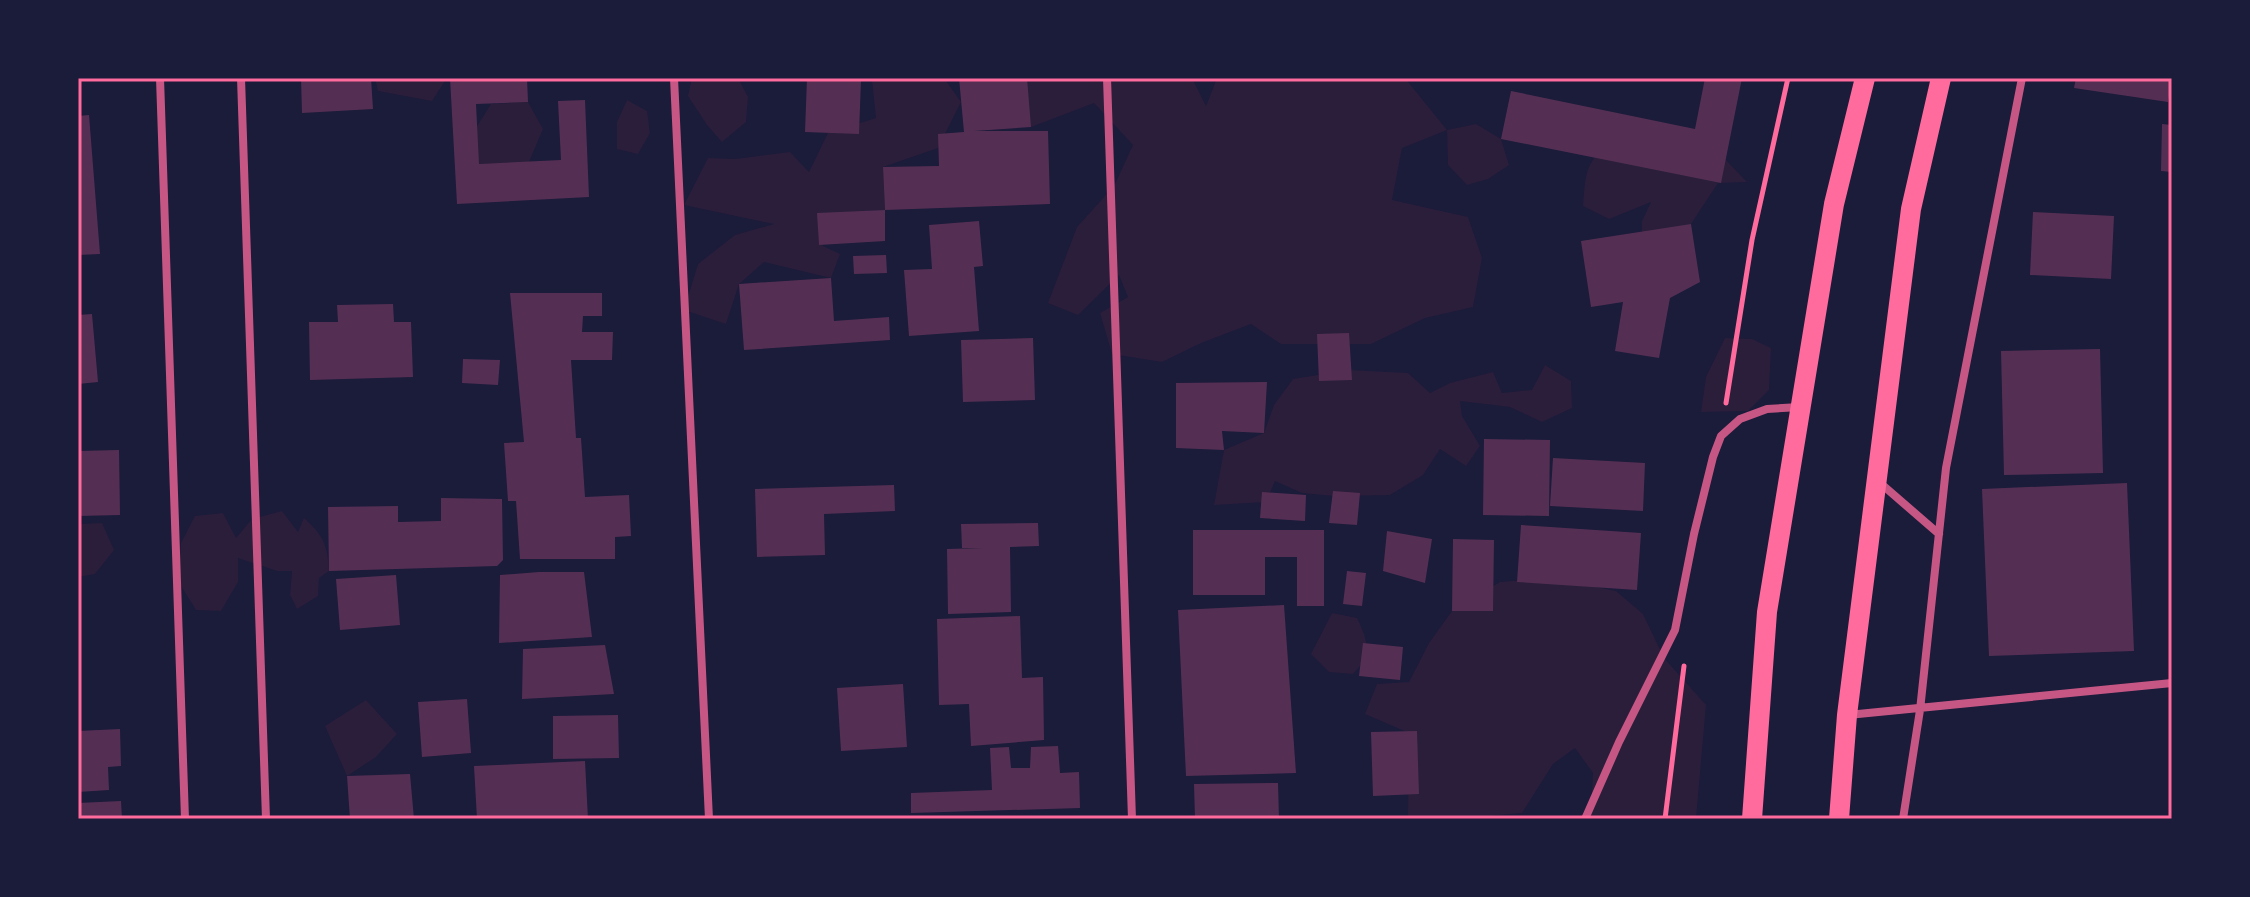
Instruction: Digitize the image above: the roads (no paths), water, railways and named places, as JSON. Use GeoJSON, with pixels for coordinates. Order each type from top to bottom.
{"type":"FeatureCollection","features":[{"type":"Feature","properties":{"kind":"main road"},"geometry":{"type":"LineString","coordinates":[[1752,819],[1767,612],[1834,204],[1865,78]]}},
{"type":"Feature","properties":{"kind":"main road"},"geometry":{"type":"LineString","coordinates":[[1839,819],[1847,715],[1911,209],[1941,78]]}},
{"type":"Feature","properties":{"kind":"street"},"geometry":{"type":"LineString","coordinates":[[160,78],[185,819]]}},
{"type":"Feature","properties":{"kind":"street"},"geometry":{"type":"LineString","coordinates":[[241,78],[266,819]]}},
{"type":"Feature","properties":{"kind":"street"},"geometry":{"type":"LineString","coordinates":[[674,78],[709,819]]}},
{"type":"Feature","properties":{"kind":"street"},"geometry":{"type":"LineString","coordinates":[[1107,78],[1132,819]]}},
{"type":"Feature","properties":{"kind":"street"},"geometry":{"type":"LineString","coordinates":[[1903,819],[1920,710],[1946,468],[2022,78]]}},
{"type":"Feature","properties":{"kind":"street"},"geometry":{"type":"LineString","coordinates":[[1585,819],[1619,742],[1675,630],[1694,534],[1721,436],[1740,419],[1767,409],[1801,407]]}},
{"type":"Feature","properties":{"kind":"street"},"geometry":{"type":"LineString","coordinates":[[1876,479],[1939,534]]}},
{"type":"Feature","properties":{"kind":"street"},"geometry":{"type":"LineString","coordinates":[[1847,715],[2172,683]]}}]}
